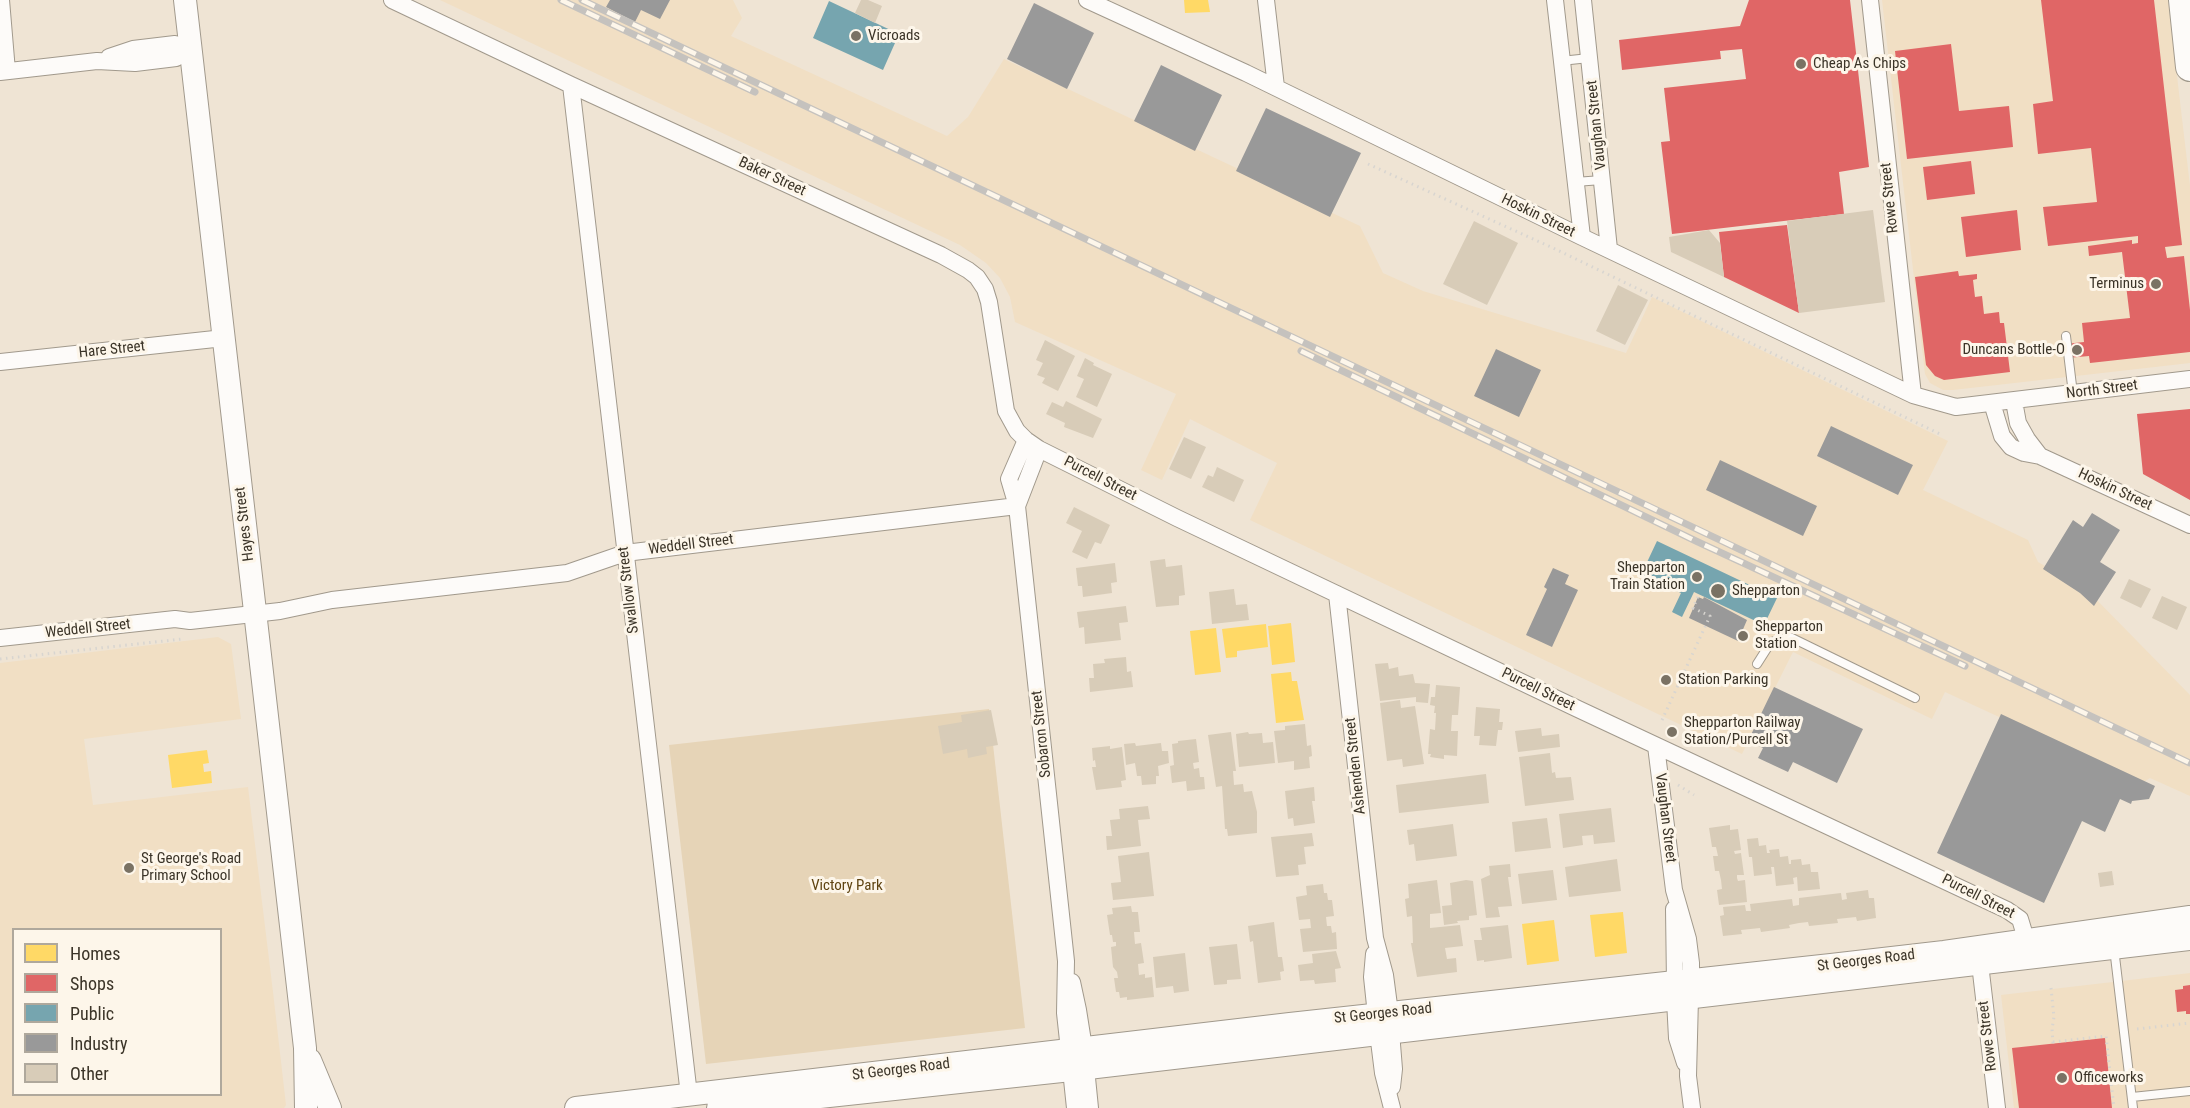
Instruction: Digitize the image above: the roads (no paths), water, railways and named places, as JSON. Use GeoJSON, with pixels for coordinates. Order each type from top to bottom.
{"type":"FeatureCollection","features":[{"type":"Feature","properties":{"kind":"highway"},"geometry":{"type":"LineString","coordinates":[[2183,0],[2190,67]]}},
{"type":"Feature","properties":{"kind":"street"},"geometry":{"type":"LineString","coordinates":[[1,0],[4,72],[97,61],[133,49],[175,44],[190,50]]}},
{"type":"Feature","properties":{"kind":"street","name":"Hayes Street"},"geometry":{"type":"LineString","coordinates":[[185,0],[305,1048],[306,1108]]}},
{"type":"Feature","properties":{"kind":"street","name":"Baker Street"},"geometry":{"type":"LineString","coordinates":[[393,0],[571,85],[930,250],[968,270],[977,277],[985,289],[994,323],[1006,411],[1011,422],[1032,444]]}},
{"type":"Feature","properties":{"kind":"street"},"geometry":{"type":"LineString","coordinates":[[1266,0],[1276,87]]}},
{"type":"Feature","properties":{"kind":"street","name":"Vaughan Street"},"geometry":{"type":"LineString","coordinates":[[1555,0],[1582,237]]}},
{"type":"Feature","properties":{"kind":"street","name":"Vaughan Street"},"geometry":{"type":"LineString","coordinates":[[1583,0],[1609,249]]}},
{"type":"Feature","properties":{"kind":"street","name":"Rowe Street"},"geometry":{"type":"LineString","coordinates":[[1870,0],[1912,395]]}},
{"type":"Feature","properties":{"kind":"street","name":"Hoskin Street"},"geometry":{"type":"LineString","coordinates":[[1089,1],[1276,87],[1912,395],[1956,406],[2014,401]]}},
{"type":"Feature","properties":{"kind":"street","name":"Swallow Street"},"geometry":{"type":"LineString","coordinates":[[571,85],[691,1102]]}},
{"type":"Feature","properties":{"kind":"street","name":"Hare Street"},"geometry":{"type":"LineString","coordinates":[[0,362],[224,338]]}},
{"type":"Feature","properties":{"kind":"street","name":"North Street"},"geometry":{"type":"LineString","coordinates":[[2014,401],[2190,379]]}},
{"type":"Feature","properties":{"kind":"street"},"geometry":{"type":"LineString","coordinates":[[2014,401],[2018,423],[2040,456]]}},
{"type":"Feature","properties":{"kind":"street","name":"Hoskin Street"},"geometry":{"type":"LineString","coordinates":[[1992,403],[2002,436],[2011,447],[2024,453],[2040,456],[2190,525]]}},
{"type":"Feature","properties":{"kind":"street","name":"Sobaron Street"},"geometry":{"type":"LineString","coordinates":[[1032,444],[1009,479],[1017,506],[1066,961],[1065,1013],[1090,1108]]}},
{"type":"Feature","properties":{"kind":"street","name":"Purcell Street"},"geometry":{"type":"LineString","coordinates":[[1032,444],[1337,594],[1656,746],[2007,909],[2020,919],[2028,948]]}},
{"type":"Feature","properties":{"kind":"street","name":"Weddell Street"},"geometry":{"type":"LineString","coordinates":[[0,638],[175,619],[188,611],[255,609],[279,601],[332,600],[567,573],[625,553],[1017,506]]}},
{"type":"Feature","properties":{"kind":"street","name":"Ashenden Street"},"geometry":{"type":"LineString","coordinates":[[1337,594],[1375,938],[1372,977],[1384,1023],[1383,1073],[1391,1105]]}},
{"type":"Feature","properties":{"kind":"street","name":"Vaughan Street"},"geometry":{"type":"LineString","coordinates":[[1656,746],[1674,891],[1673,941],[1683,991],[1677,1038],[1688,1076],[1692,1108]]}},
{"type":"Feature","properties":{"kind":"street","name":"St Georges Road"},"geometry":{"type":"LineString","coordinates":[[576,1108],[691,1102],[816,1089],[1530,1006],[1683,991],[2112,937],[2190,917]]}},
{"type":"Feature","properties":{"kind":"street","name":"St Georges Road"},"geometry":{"type":"LineString","coordinates":[[2112,937],[2190,939]]}},
{"type":"Feature","properties":{"kind":"street","name":"Rowe Street"},"geometry":{"type":"LineString","coordinates":[[1979,955],[1997,1108]]}},
{"type":"Feature","properties":{"kind":"street","name":"Hayes Street"},"geometry":{"type":"LineString","coordinates":[[305,1048],[330,1108]]}},
{"type":"Feature","properties":{"kind":"street","name":"Sobaron Street"},"geometry":{"type":"LineString","coordinates":[[1075,1108],[1077,1059]]}},
{"type":"Feature","properties":{"kind":"street","name":"St Georges Road"},"geometry":{"type":"LineString","coordinates":[[718,1108],[766,1094]]}},
{"type":"Feature","properties":{"kind":"lane"},"geometry":{"type":"LineString","coordinates":[[1562,61],[1590,58]]}},
{"type":"Feature","properties":{"kind":"lane"},"geometry":{"type":"LineString","coordinates":[[1575,182],[1602,180]]}},
{"type":"Feature","properties":{"kind":"lane"},"geometry":{"type":"LineString","coordinates":[[2066,336],[2073,394]]}},
{"type":"Feature","properties":{"kind":"lane"},"geometry":{"type":"LineString","coordinates":[[1757,664],[1771,642],[1790,637],[1915,698]]}},
{"type":"Feature","properties":{"kind":"lane"},"geometry":{"type":"LineString","coordinates":[[2112,937],[2133,1108]]}},
{"type":"Feature","properties":{"kind":"lane"},"geometry":{"type":"LineString","coordinates":[[2132,1097],[2190,1091]]}},
{"type":"Feature","properties":{"kind":"railway"},"geometry":{"type":"LineString","coordinates":[[561,0],[755,92]]}},
{"type":"Feature","properties":{"kind":"railway"},"geometry":{"type":"LineString","coordinates":[[582,0],[2190,763]]}},
{"type":"Feature","properties":{"kind":"railway"},"geometry":{"type":"LineString","coordinates":[[1301,351],[1698,542],[1965,666]]}},
{"type":"Feature","properties":{"kind":"place","name":"Vicroads"},"geometry":{"type":"Point","coordinates":[856,36]}},
{"type":"Feature","properties":{"kind":"place","name":"Cheap As Chips"},"geometry":{"type":"Point","coordinates":[1801,64]}},
{"type":"Feature","properties":{"kind":"place","name":"Terminus"},"geometry":{"type":"Point","coordinates":[2156,284]}},
{"type":"Feature","properties":{"kind":"place","name":"Duncans Bottle-O"},"geometry":{"type":"Point","coordinates":[2077,350]}},
{"type":"Feature","properties":{"kind":"place","name":"Shepparton Train Station"},"geometry":{"type":"Point","coordinates":[1697,577]}},
{"type":"Feature","properties":{"kind":"place","name":"Shepparton"},"geometry":{"type":"Point","coordinates":[1718,591]}},
{"type":"Feature","properties":{"kind":"place","name":"Shepparton Station"},"geometry":{"type":"Point","coordinates":[1743,636]}},
{"type":"Feature","properties":{"kind":"place","name":"Station Parking"},"geometry":{"type":"Point","coordinates":[1666,680]}},
{"type":"Feature","properties":{"kind":"place","name":"Shepparton Railway Station/Purcell St"},"geometry":{"type":"Point","coordinates":[1672,732]}},
{"type":"Feature","properties":{"kind":"place","name":"St George's Road Primary School"},"geometry":{"type":"Point","coordinates":[129,868]}},
{"type":"Feature","properties":{"kind":"place","name":"Officeworks"},"geometry":{"type":"Point","coordinates":[2062,1078]}},
{"type":"Feature","properties":{"kind":"park label","name":"Victory Park"},"geometry":{"type":"Point","coordinates":[847,886]}}]}
